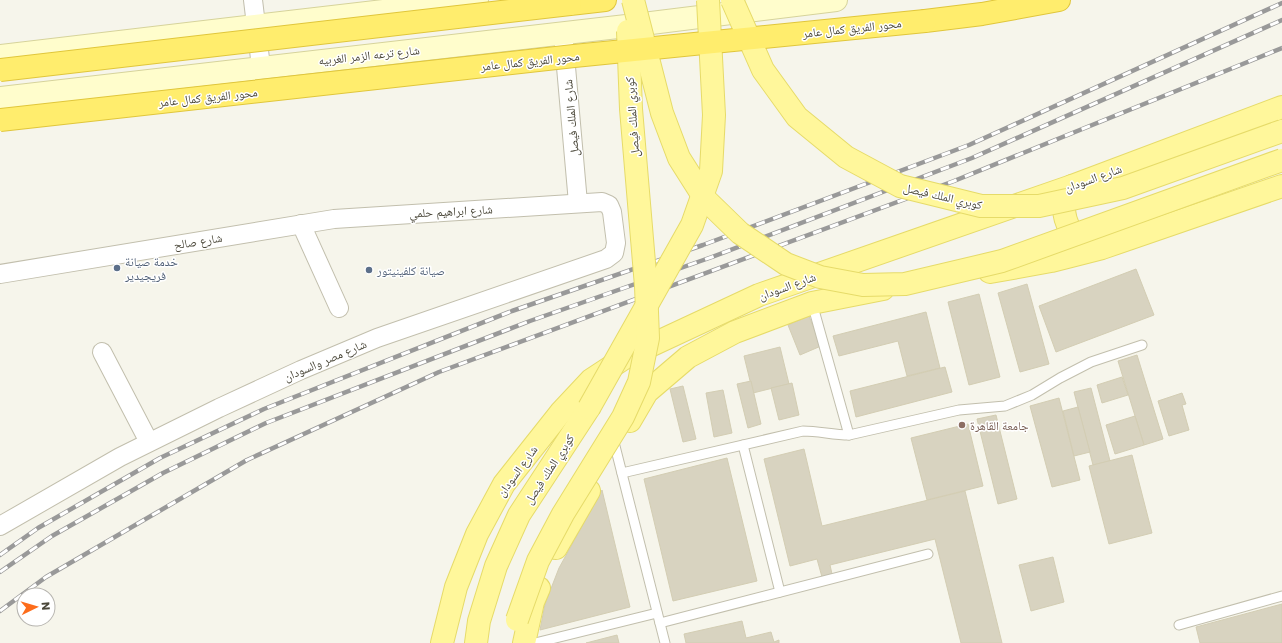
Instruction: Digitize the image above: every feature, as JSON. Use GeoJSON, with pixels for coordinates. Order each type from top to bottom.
{"type":"FeatureCollection","features":[{"type":"Feature","properties":{"kind":"highway"},"geometry":{"type":"LineString","coordinates":[[0,70],[605,0]]}},
{"type":"Feature","properties":{"kind":"highway","name":"محور الفريق كمال عامر"},"geometry":{"type":"LineString","coordinates":[[0,120],[566,56],[924,21],[982,14],[1059,0]]}},
{"type":"Feature","properties":{"kind":"main road"},"geometry":{"type":"LineString","coordinates":[[0,56],[477,0]]}},
{"type":"Feature","properties":{"kind":"main road","name":"كوبري الملك فيصل"},"geometry":{"type":"LineString","coordinates":[[513,643],[517,620],[538,561],[563,514],[623,417],[639,382],[648,338],[646,286],[631,109],[626,0]]}},
{"type":"Feature","properties":{"kind":"main road","name":"كوبري الملك فيصل"},"geometry":{"type":"LineString","coordinates":[[634,0],[662,113],[679,158],[706,199],[740,233],[786,264],[820,277],[863,285],[905,284],[1002,261],[1282,160]]}},
{"type":"Feature","properties":{"kind":"main road","name":"كوبري الملك فيصل"},"geometry":{"type":"LineString","coordinates":[[476,643],[479,621],[496,566],[519,515],[589,408],[692,225],[710,171],[714,115],[708,0]]}},
{"type":"Feature","properties":{"kind":"main road","name":"شارع ترعه الزمر الغربيه"},"geometry":{"type":"LineString","coordinates":[[0,98],[563,33],[736,4],[836,0]]}},
{"type":"Feature","properties":{"kind":"main road","name":"كوبري الملك فيصل"},"geometry":{"type":"LineString","coordinates":[[736,4],[763,70],[797,117],[846,157],[900,186],[980,206],[1039,206],[1124,188],[1282,131]]}},
{"type":"Feature","properties":{"kind":"main road","name":"شارع السودان"},"geometry":{"type":"LineString","coordinates":[[442,643],[458,581],[477,534],[504,484],[561,412],[591,380],[626,357],[759,295],[1072,186],[1282,107]]}},
{"type":"Feature","properties":{"kind":"main road"},"geometry":{"type":"LineString","coordinates":[[1072,186],[1064,206],[1068,226],[1082,242],[1102,248]]}},
{"type":"Feature","properties":{"kind":"main road","name":"شارع السودان"},"geometry":{"type":"LineString","coordinates":[[524,643],[533,602],[550,558],[647,392],[688,357],[735,332],[812,303],[848,295],[1051,261],[1102,248],[1282,186]]}},
{"type":"Feature","properties":{"kind":"street"},"geometry":{"type":"LineString","coordinates":[[253,0],[261,67]]}},
{"type":"Feature","properties":{"kind":"street","name":"شارع الملك فيصل"},"geometry":{"type":"LineString","coordinates":[[563,33],[578,203]]}},
{"type":"Feature","properties":{"kind":"street","name":"شارع ابراهيم حلمي"},"geometry":{"type":"LineString","coordinates":[[301,224],[378,215],[602,202]]}},
{"type":"Feature","properties":{"kind":"street","name":"شارع مصر والسودان"},"geometry":{"type":"LineString","coordinates":[[2,521],[149,442],[301,370],[377,338],[606,259],[614,253],[616,243],[612,212],[609,205],[602,202]]}},
{"type":"Feature","properties":{"kind":"street"},"geometry":{"type":"LineString","coordinates":[[301,224],[339,308]]}},
{"type":"Feature","properties":{"kind":"street","name":"شارع صالح"},"geometry":{"type":"LineString","coordinates":[[0,274],[301,224]]}},
{"type":"Feature","properties":{"kind":"street"},"geometry":{"type":"LineString","coordinates":[[102,352],[149,442]]}},
{"type":"Feature","properties":{"kind":"lane"},"geometry":{"type":"LineString","coordinates":[[812,303],[849,435]]}},
{"type":"Feature","properties":{"kind":"lane"},"geometry":{"type":"LineString","coordinates":[[622,473],[803,431],[849,435],[959,410],[1006,406],[1032,395],[1091,362],[1142,345]]}},
{"type":"Feature","properties":{"kind":"lane"},"geometry":{"type":"LineString","coordinates":[[743,445],[780,592]]}},
{"type":"Feature","properties":{"kind":"lane"},"geometry":{"type":"LineString","coordinates":[[615,446],[665,643]]}},
{"type":"Feature","properties":{"kind":"lane"},"geometry":{"type":"LineString","coordinates":[[660,623],[928,554]]}},
{"type":"Feature","properties":{"kind":"lane"},"geometry":{"type":"LineString","coordinates":[[1179,624],[1282,596]]}},
{"type":"Feature","properties":{"kind":"lane"},"geometry":{"type":"LineString","coordinates":[[535,643],[657,613]]}},
{"type":"Feature","properties":{"kind":"building"},"geometry":{"type":"Polygon","coordinates":[[[1136,269],[1154,315],[1056,352],[1039,306],[1136,269]]]}},
{"type":"Feature","properties":{"kind":"building"},"geometry":{"type":"Polygon","coordinates":[[[1027,284],[1049,364],[1020,372],[998,293],[1027,284]]]}},
{"type":"Feature","properties":{"kind":"building"},"geometry":{"type":"Polygon","coordinates":[[[979,294],[1000,377],[969,385],[948,302],[979,294]]]}},
{"type":"Feature","properties":{"kind":"building"},"geometry":{"type":"Polygon","coordinates":[[[926,312],[940,368],[907,376],[898,341],[839,356],[833,336],[926,312]]]}},
{"type":"Feature","properties":{"kind":"building"},"geometry":{"type":"Polygon","coordinates":[[[809,316],[821,346],[800,355],[788,325],[809,316]]]}},
{"type":"Feature","properties":{"kind":"building"},"geometry":{"type":"Polygon","coordinates":[[[780,347],[789,384],[753,393],[744,356],[780,347]]]}},
{"type":"Feature","properties":{"kind":"building"},"geometry":{"type":"Polygon","coordinates":[[[1137,355],[1163,439],[1144,445],[1118,361],[1137,355]]]}},
{"type":"Feature","properties":{"kind":"building"},"geometry":{"type":"Polygon","coordinates":[[[945,367],[952,392],[856,417],[850,391],[945,367]]]}},
{"type":"Feature","properties":{"kind":"building"},"geometry":{"type":"Polygon","coordinates":[[[1122,377],[1128,395],[1102,403],[1097,385],[1122,377]]]}},
{"type":"Feature","properties":{"kind":"building"},"geometry":{"type":"Polygon","coordinates":[[[751,381],[761,424],[748,428],[737,384],[751,381]]]}},
{"type":"Feature","properties":{"kind":"building"},"geometry":{"type":"Polygon","coordinates":[[[792,383],[799,415],[779,420],[771,388],[792,383]]]}},
{"type":"Feature","properties":{"kind":"building"},"geometry":{"type":"Polygon","coordinates":[[[683,386],[696,439],[683,442],[670,389],[683,386]]]}},
{"type":"Feature","properties":{"kind":"building"},"geometry":{"type":"Polygon","coordinates":[[[1091,388],[1110,461],[1093,465],[1074,392],[1091,388]]]}},
{"type":"Feature","properties":{"kind":"building"},"geometry":{"type":"Polygon","coordinates":[[[723,390],[732,433],[714,437],[706,393],[723,390]]]}},
{"type":"Feature","properties":{"kind":"building"},"geometry":{"type":"Polygon","coordinates":[[[1182,393],[1186,404],[1182,405],[1189,430],[1169,436],[1158,401],[1182,393]]]}},
{"type":"Feature","properties":{"kind":"building"},"geometry":{"type":"Polygon","coordinates":[[[1059,398],[1080,480],[1052,487],[1030,406],[1059,398]]]}},
{"type":"Feature","properties":{"kind":"building"},"geometry":{"type":"Polygon","coordinates":[[[1078,407],[1090,452],[1074,456],[1063,411],[1078,407]]]}},
{"type":"Feature","properties":{"kind":"building"},"geometry":{"type":"Polygon","coordinates":[[[996,415],[1017,499],[998,504],[977,419],[996,415]]]}},
{"type":"Feature","properties":{"kind":"building"},"geometry":{"type":"Polygon","coordinates":[[[1135,416],[1144,445],[1115,454],[1106,425],[1135,416]]]}},
{"type":"Feature","properties":{"kind":"building"},"geometry":{"type":"Polygon","coordinates":[[[968,424],[983,486],[927,500],[911,438],[968,424]]]}},
{"type":"Feature","properties":{"kind":"building"},"geometry":{"type":"Polygon","coordinates":[[[804,449],[822,526],[965,491],[1002,643],[961,643],[935,539],[830,565],[832,574],[822,577],[817,559],[790,566],[764,459],[804,449]]]}},
{"type":"Feature","properties":{"kind":"building"},"geometry":{"type":"Polygon","coordinates":[[[1132,455],[1152,533],[1109,544],[1089,466],[1132,455]]]}},
{"type":"Feature","properties":{"kind":"building"},"geometry":{"type":"Polygon","coordinates":[[[727,458],[757,581],[673,601],[644,479],[727,458]]]}},
{"type":"Feature","properties":{"kind":"building"},"geometry":{"type":"Polygon","coordinates":[[[602,490],[630,607],[540,630],[545,604],[559,568],[602,490]]]}},
{"type":"Feature","properties":{"kind":"building"},"geometry":{"type":"Polygon","coordinates":[[[1053,557],[1064,602],[1031,611],[1019,565],[1053,557]]]}},
{"type":"Feature","properties":{"kind":"building"},"geometry":{"type":"Polygon","coordinates":[[[1282,604],[1282,643],[1200,643],[1196,627],[1282,604]]]}},
{"type":"Feature","properties":{"kind":"building"},"geometry":{"type":"Polygon","coordinates":[[[742,621],[746,638],[771,632],[774,642],[779,640],[779,643],[686,643],[684,634],[742,621]]]}},
{"type":"Feature","properties":{"kind":"building"},"geometry":{"type":"Polygon","coordinates":[[[617,635],[619,643],[586,643],[617,635]]]}},
{"type":"Feature","properties":{"kind":"railway"},"geometry":{"type":"LineString","coordinates":[[0,555],[38,528],[160,458],[264,409],[512,311],[703,245],[969,145],[1282,3]]}},
{"type":"Feature","properties":{"kind":"railway"},"geometry":{"type":"LineString","coordinates":[[0,572],[52,536],[163,473],[266,423],[530,321],[712,257],[972,158],[1282,20]]}},
{"type":"Feature","properties":{"kind":"railway"},"geometry":{"type":"LineString","coordinates":[[0,611],[46,577],[247,460],[439,372],[954,181],[1282,48]]}},
{"type":"Feature","properties":{"kind":"place","name":"خدمة صيانة فريجيدير"},"geometry":{"type":"Point","coordinates":[117,268]}},
{"type":"Feature","properties":{"kind":"place","name":"صيانة كلفينيتور"},"geometry":{"type":"Point","coordinates":[369,270]}},
{"type":"Feature","properties":{"kind":"place","name":"جامعة القاهرة"},"geometry":{"type":"Point","coordinates":[962,425]}}]}
